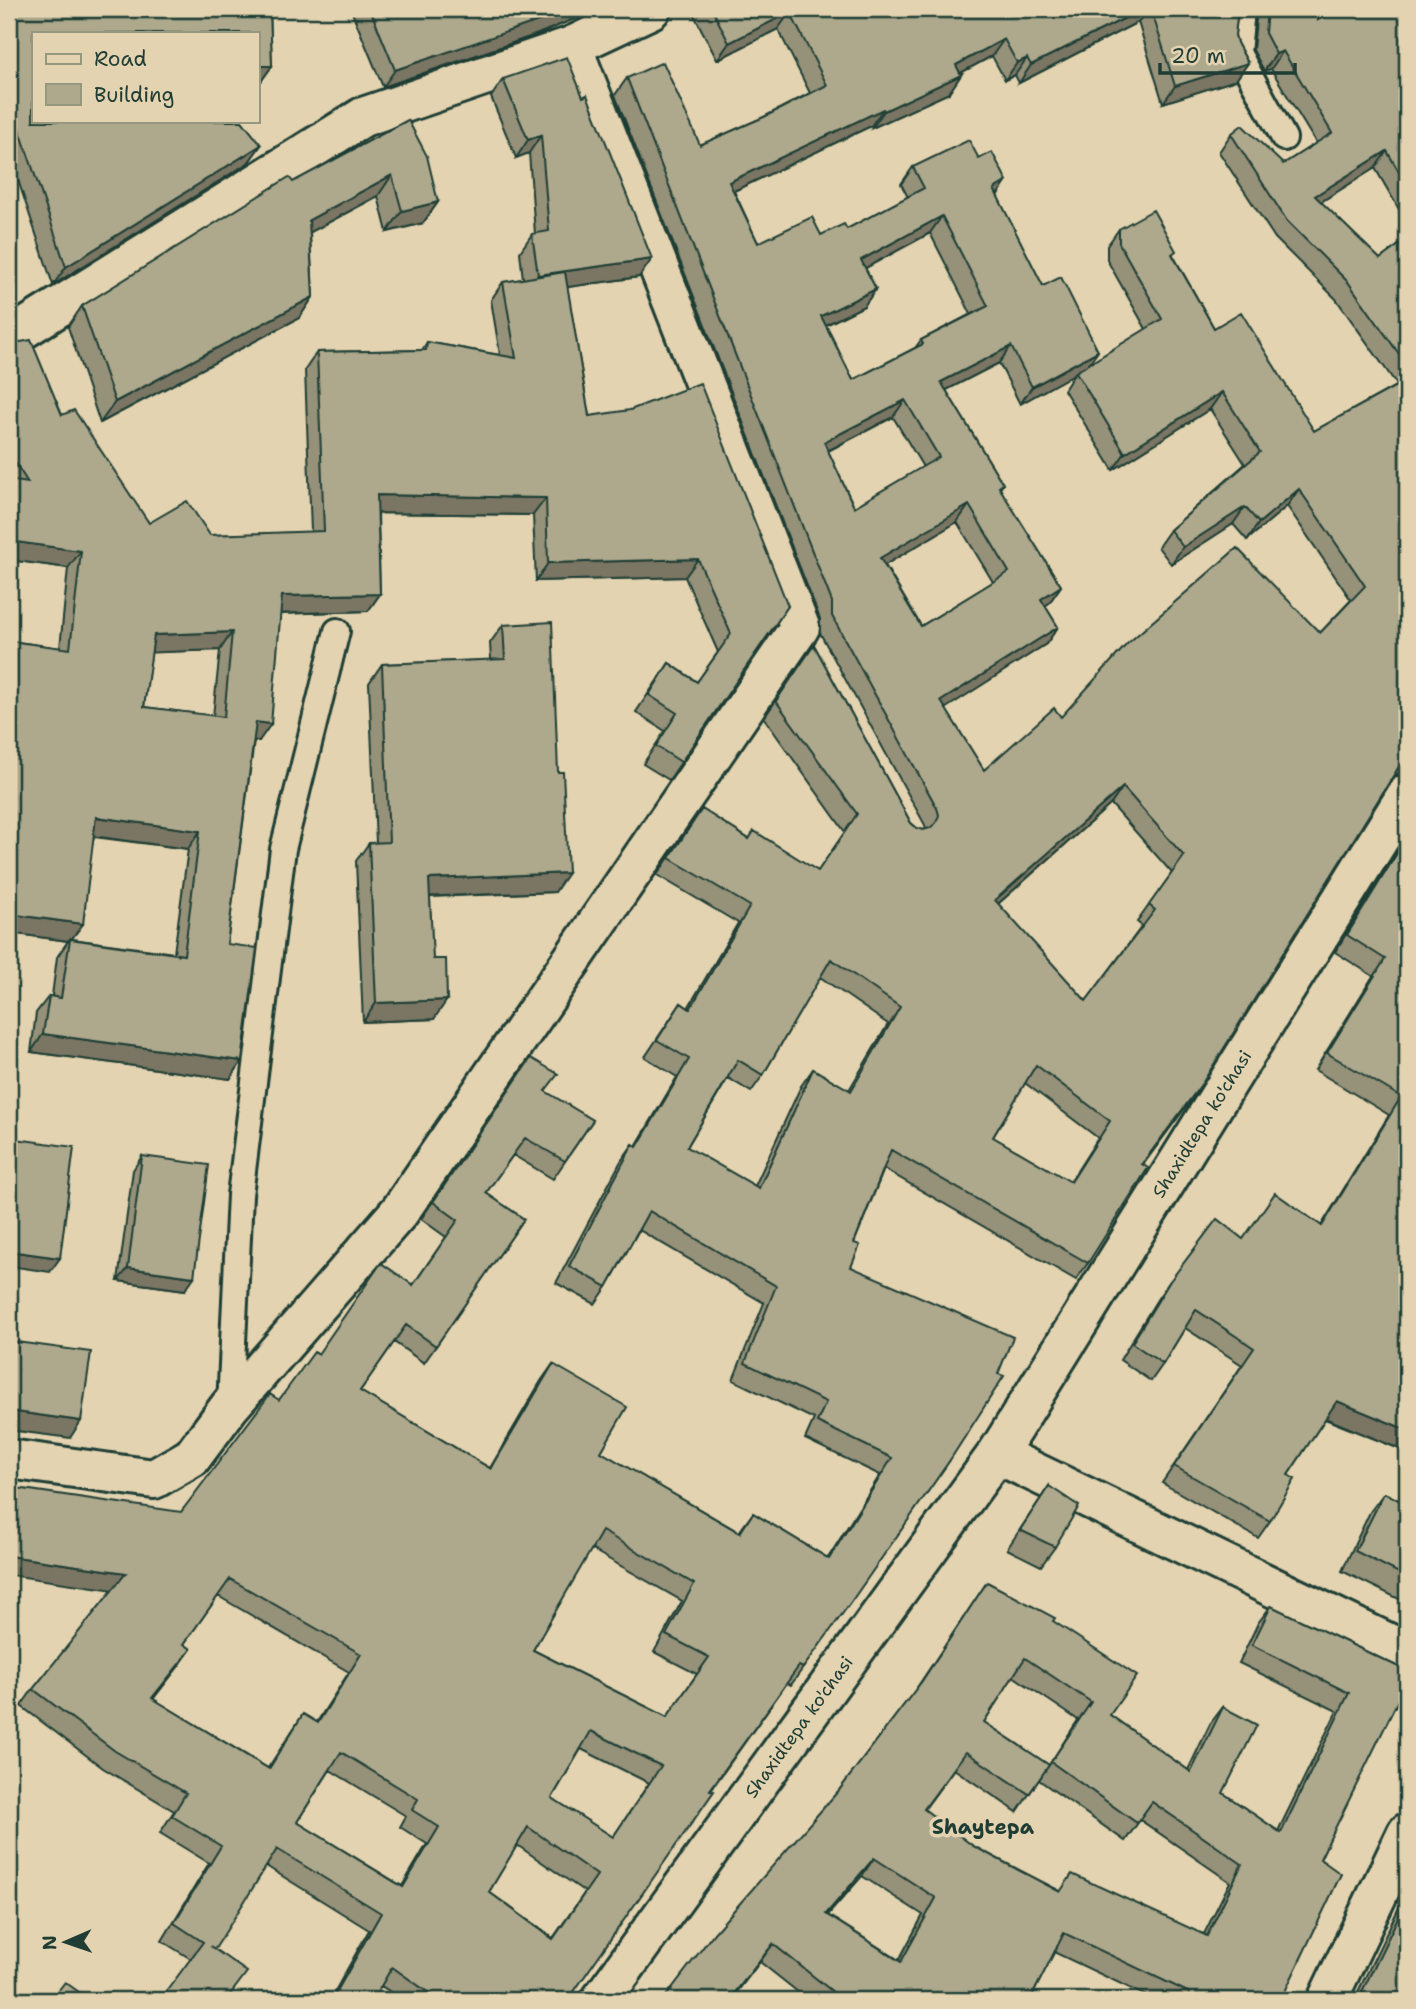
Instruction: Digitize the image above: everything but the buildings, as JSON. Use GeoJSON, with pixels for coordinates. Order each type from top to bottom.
{"type":"FeatureCollection","features":[{"type":"Feature","properties":{"kind":"street"},"geometry":{"type":"LineString","coordinates":[[9,338],[363,117],[572,46],[651,9]]}},
{"type":"Feature","properties":{"kind":"street"},"geometry":{"type":"LineString","coordinates":[[9,1459],[154,1479],[192,1457],[230,1406],[400,1211],[807,639],[572,46]]}},
{"type":"Feature","properties":{"kind":"street","name":"Shaxidtepa ko'chasi"},"geometry":{"type":"LineString","coordinates":[[601,2000],[997,1454],[1407,794]]}},
{"type":"Feature","properties":{"kind":"street"},"geometry":{"type":"LineString","coordinates":[[997,1454],[1407,1652]]}},
{"type":"Feature","properties":{"kind":"street"},"geometry":{"type":"LineString","coordinates":[[1327,2000],[1407,1833]]}},
{"type":"Feature","properties":{"kind":"lane"},"geometry":{"type":"LineString","coordinates":[[1242,9],[1238,54],[1284,138]]}},
{"type":"Feature","properties":{"kind":"lane"},"geometry":{"type":"LineString","coordinates":[[230,1406],[240,1195],[283,849],[337,631]]}},
{"type":"Feature","properties":{"kind":"district","name":"Shaytepa"},"geometry":{"type":"Point","coordinates":[983,1827]}}]}
